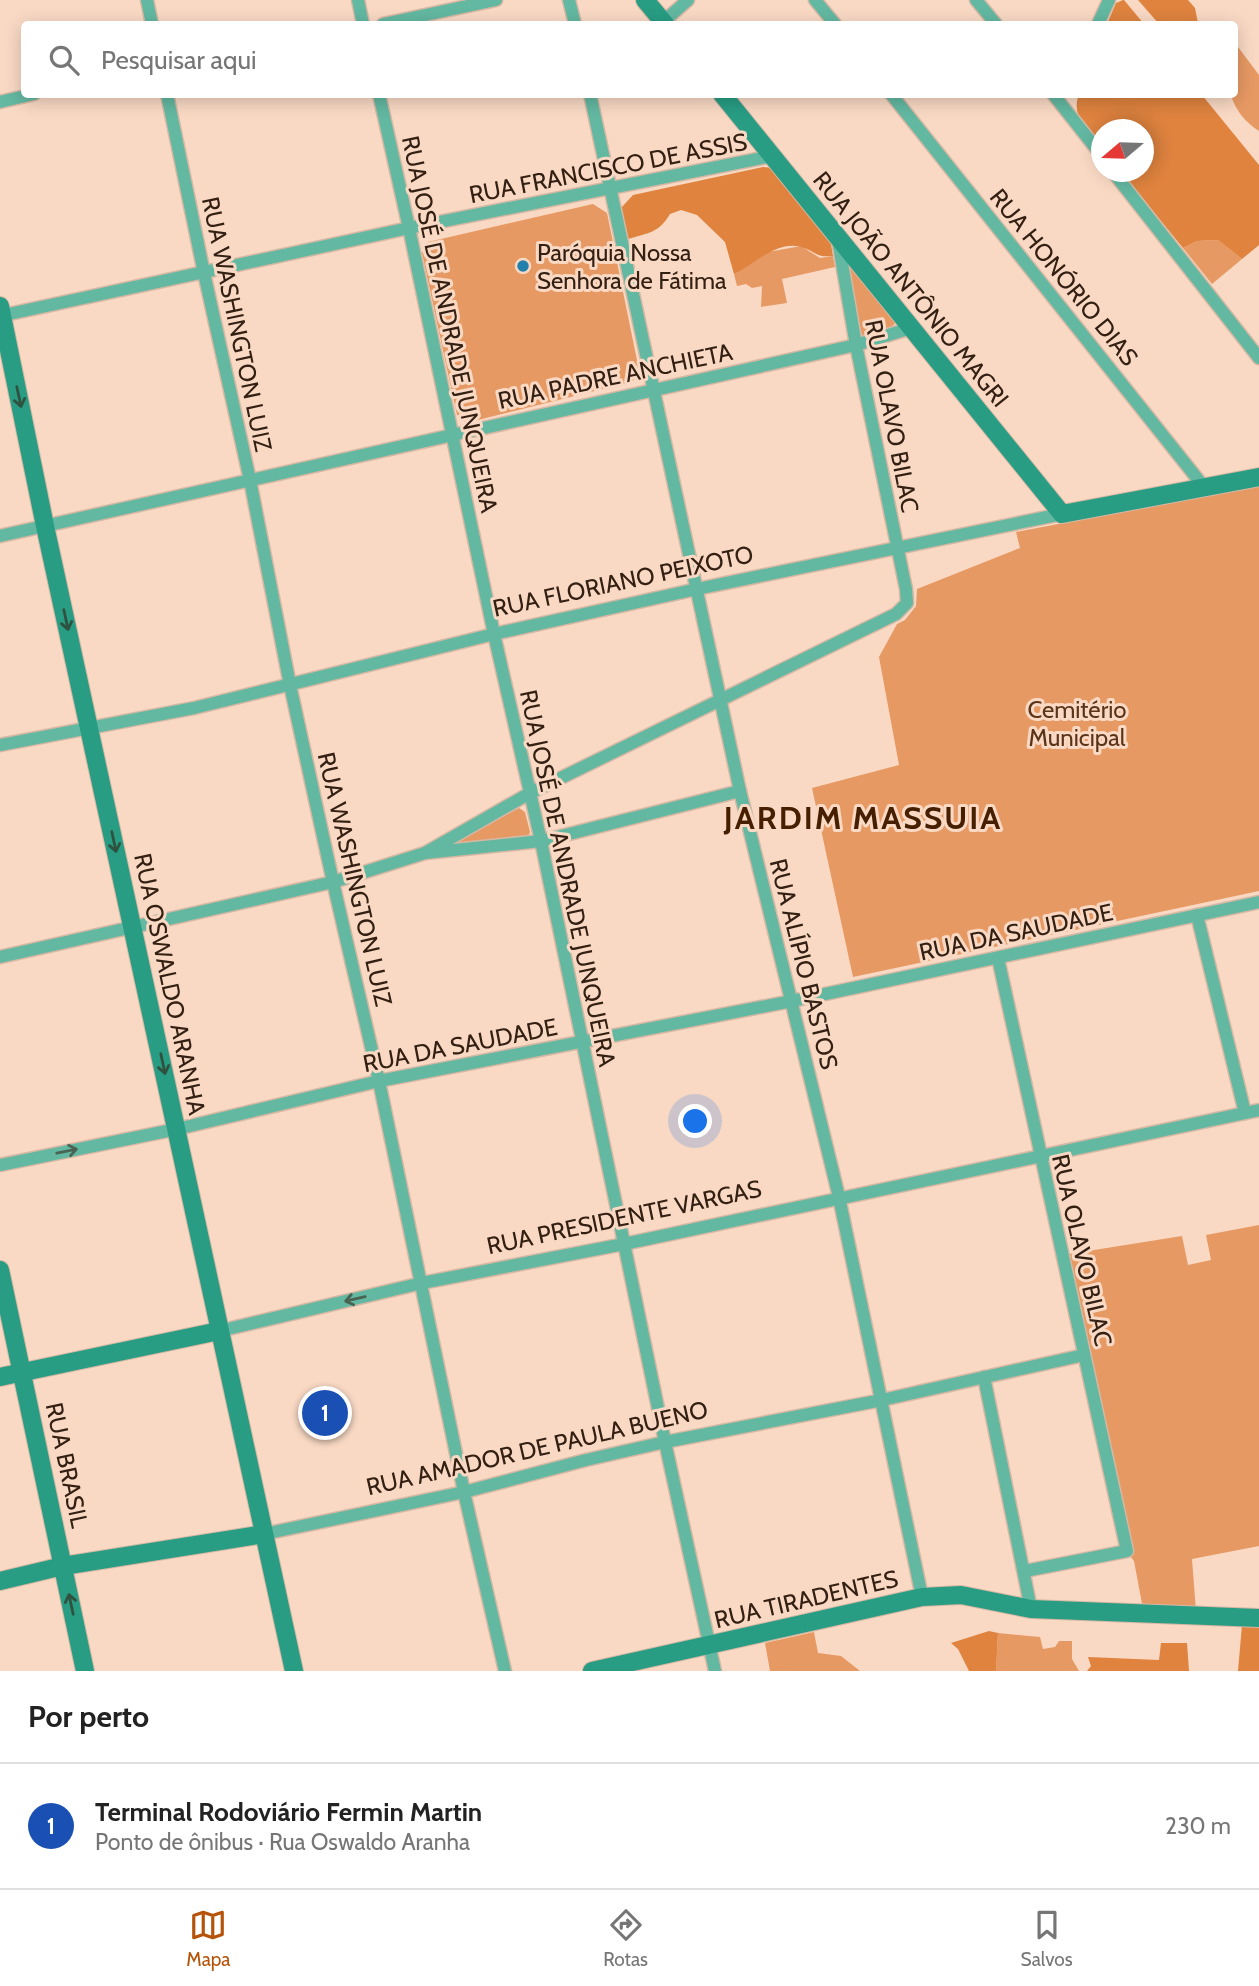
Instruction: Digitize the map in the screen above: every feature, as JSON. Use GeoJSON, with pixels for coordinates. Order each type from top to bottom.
{"type":"FeatureCollection","features":[{"type":"Feature","properties":{"kind":"street"},"geometry":{"type":"LineString","coordinates":[[147,0],[151,21]]}},
{"type":"Feature","properties":{"kind":"street"},"geometry":{"type":"LineString","coordinates":[[358,0],[362,21]]}},
{"type":"Feature","properties":{"kind":"street"},"geometry":{"type":"LineString","coordinates":[[397,21],[496,0]]}},
{"type":"Feature","properties":{"kind":"street"},"geometry":{"type":"LineString","coordinates":[[569,0],[574,21]]}},
{"type":"Feature","properties":{"kind":"street"},"geometry":{"type":"LineString","coordinates":[[645,0],[662,21]]}},
{"type":"Feature","properties":{"kind":"street"},"geometry":{"type":"LineString","coordinates":[[666,21],[688,0]]}},
{"type":"Feature","properties":{"kind":"street"},"geometry":{"type":"LineString","coordinates":[[815,0],[832,21]]}},
{"type":"Feature","properties":{"kind":"street"},"geometry":{"type":"LineString","coordinates":[[976,0],[994,21]]}},
{"type":"Feature","properties":{"kind":"street"},"geometry":{"type":"LineString","coordinates":[[1099,21],[1109,0]]}},
{"type":"Feature","properties":{"kind":"street"},"geometry":{"type":"LineString","coordinates":[[0,102],[21,97]]}},
{"type":"Feature","properties":{"kind":"street","name":"RUA WASHINGTON LUIZ"},"geometry":{"type":"LineString","coordinates":[[168,98],[250,480],[332,882],[379,1080],[464,1492],[505,1671]]}},
{"type":"Feature","properties":{"kind":"street","name":"RUA JOSÉ DE ANDRADE JUNQUEIRA"},"geometry":{"type":"LineString","coordinates":[[380,98],[541,841],[581,1043],[715,1671]]}},
{"type":"Feature","properties":{"kind":"street","name":"RUA ALÍPIO BASTOS"},"geometry":{"type":"LineString","coordinates":[[591,98],[740,791],[839,1197],[922,1598]]}},
{"type":"Feature","properties":{"kind":"street","name":"RUA JOÃO ANTÔNIO MAGRI"},"geometry":{"type":"LineString","coordinates":[[725,98],[1062,514]]}},
{"type":"Feature","properties":{"kind":"street","name":"RUA HONÓRIO DIAS"},"geometry":{"type":"LineString","coordinates":[[894,98],[1203,487]]}},
{"type":"Feature","properties":{"kind":"street"},"geometry":{"type":"LineString","coordinates":[[1064,100],[1091,141]]}},
{"type":"Feature","properties":{"kind":"street","name":"RUA FRANCISCO DE ASSIS"},"geometry":{"type":"LineString","coordinates":[[1,313],[772,156]]}},
{"type":"Feature","properties":{"kind":"street"},"geometry":{"type":"LineString","coordinates":[[1122,182],[1259,358]]}},
{"type":"Feature","properties":{"kind":"street","name":"RUA OLAVO BILAC"},"geometry":{"type":"LineString","coordinates":[[722,701],[896,614],[907,603],[837,236]]}},
{"type":"Feature","properties":{"kind":"street","name":"RUA OSWALDO ARANHA"},"geometry":{"type":"LineString","coordinates":[[1,313],[294,1671]]}},
{"type":"Feature","properties":{"kind":"street","name":"RUA PADRE ANCHIETA"},"geometry":{"type":"LineString","coordinates":[[0,536],[856,345],[911,328]]}},
{"type":"Feature","properties":{"kind":"street","name":"RUA FLORIANO PEIXOTO"},"geometry":{"type":"LineString","coordinates":[[0,746],[194,708],[494,634],[697,589],[1062,514],[1259,477]]}},
{"type":"Feature","properties":{"kind":"street"},"geometry":{"type":"LineString","coordinates":[[425,853],[530,793],[722,701]]}},
{"type":"Feature","properties":{"kind":"street"},"geometry":{"type":"LineString","coordinates":[[0,957],[332,882],[425,853],[541,841],[740,791]]}},
{"type":"Feature","properties":{"kind":"street","name":"RUA DA SAUDADE"},"geometry":{"type":"LineString","coordinates":[[0,1165],[177,1129],[379,1080],[792,1001],[1259,902]]}},
{"type":"Feature","properties":{"kind":"street"},"geometry":{"type":"LineString","coordinates":[[1197,915],[1245,1113]]}},
{"type":"Feature","properties":{"kind":"street","name":"RUA OLAVO BILAC"},"geometry":{"type":"LineString","coordinates":[[998,958],[1127,1551],[1025,1572]]}},
{"type":"Feature","properties":{"kind":"street","name":"RUA PRESIDENTE VARGAS"},"geometry":{"type":"LineString","coordinates":[[0,1377],[219,1331],[422,1283],[624,1244],[1259,1110]]}},
{"type":"Feature","properties":{"kind":"street","name":"RUA BRASIL"},"geometry":{"type":"LineString","coordinates":[[0,1270],[85,1671]]}},
{"type":"Feature","properties":{"kind":"street","name":"RUA AMADOR DE PAULA BUENO"},"geometry":{"type":"LineString","coordinates":[[0,1581],[64,1566],[264,1534],[464,1492],[665,1442],[1084,1355]]}},
{"type":"Feature","properties":{"kind":"street"},"geometry":{"type":"LineString","coordinates":[[985,1377],[1031,1609]]}},
{"type":"Feature","properties":{"kind":"street","name":"RUA TIRADENTES"},"geometry":{"type":"LineString","coordinates":[[593,1671],[922,1598],[961,1595],[1031,1609],[1259,1618]]}},
{"type":"Feature","properties":{"kind":"green space"},"geometry":{"type":"Polygon","coordinates":[[[1238,47],[1259,75],[1259,131],[1235,106],[1232,98],[1238,98],[1238,47]]]}},
{"type":"Feature","properties":{"kind":"green space"},"geometry":{"type":"Polygon","coordinates":[[[593,204],[607,213],[640,375],[631,382],[466,423],[457,415],[422,253],[428,242],[593,204]]]}},
{"type":"Feature","properties":{"kind":"green space"},"geometry":{"type":"Polygon","coordinates":[[[1218,240],[1242,259],[1212,284],[1183,248],[1197,241],[1218,240]]]}},
{"type":"Feature","properties":{"kind":"green space"},"geometry":{"type":"Polygon","coordinates":[[[801,246],[820,258],[833,256],[835,267],[782,279],[787,303],[761,307],[762,286],[737,286],[734,274],[768,252],[801,246]]]}},
{"type":"Feature","properties":{"kind":"green space"},"geometry":{"type":"Polygon","coordinates":[[[848,265],[852,266],[896,322],[890,329],[864,337],[859,331],[848,265]]]}},
{"type":"Feature","properties":{"kind":"green space","name":"Cemitério Municipal"},"geometry":{"type":"Polygon","coordinates":[[[1259,486],[1259,891],[853,977],[812,788],[899,765],[879,657],[897,624],[905,620],[916,606],[917,589],[1020,548],[1016,532],[1259,486]]]}},
{"type":"Feature","properties":{"kind":"green space"},"geometry":{"type":"Polygon","coordinates":[[[519,808],[525,812],[530,832],[528,837],[453,845],[456,840],[519,808]]]}},
{"type":"Feature","properties":{"kind":"green space"},"geometry":{"type":"Polygon","coordinates":[[[1259,1225],[1259,1546],[1192,1559],[1196,1611],[1143,1609],[1134,1561],[1130,1556],[1133,1550],[1069,1254],[1182,1236],[1188,1265],[1211,1260],[1206,1235],[1259,1225]]]}},
{"type":"Feature","properties":{"kind":"green space"},"geometry":{"type":"Polygon","coordinates":[[[814,1632],[818,1653],[841,1656],[860,1671],[770,1671],[765,1643],[814,1632]]]}},
{"type":"Feature","properties":{"kind":"green space"},"geometry":{"type":"Polygon","coordinates":[[[998,1633],[1040,1637],[1043,1649],[1055,1647],[1059,1641],[1072,1641],[1072,1659],[1079,1671],[996,1671],[998,1633]]]}},
{"type":"Feature","properties":{"kind":"shaded area"},"geometry":{"type":"Polygon","coordinates":[[[1124,0],[1142,21],[1108,21],[1116,3],[1124,0]]]}},
{"type":"Feature","properties":{"kind":"shaded area"},"geometry":{"type":"Polygon","coordinates":[[[1138,0],[1188,0],[1195,8],[1198,21],[1156,21],[1138,0]]]}},
{"type":"Feature","properties":{"kind":"shaded area"},"geometry":{"type":"Polygon","coordinates":[[[1078,98],[1204,98],[1259,165],[1259,245],[1242,259],[1218,240],[1197,241],[1183,248],[1129,182],[1154,182],[1154,119],[1091,119],[1091,135],[1077,109],[1078,98]]]}},
{"type":"Feature","properties":{"kind":"shaded area"},"geometry":{"type":"Polygon","coordinates":[[[763,167],[774,168],[830,238],[833,256],[819,255],[801,247],[783,247],[734,274],[725,242],[697,215],[681,210],[670,214],[662,225],[652,231],[628,239],[621,208],[633,195],[763,167]]]}},
{"type":"Feature","properties":{"kind":"shaded area"},"geometry":{"type":"Polygon","coordinates":[[[1242,1625],[1259,1625],[1259,1671],[1238,1671],[1242,1625]]]}},
{"type":"Feature","properties":{"kind":"shaded area"},"geometry":{"type":"Polygon","coordinates":[[[989,1631],[998,1633],[996,1671],[969,1671],[958,1649],[951,1643],[989,1631]]]}},
{"type":"Feature","properties":{"kind":"shaded area"},"geometry":{"type":"Polygon","coordinates":[[[1161,1643],[1187,1643],[1189,1671],[1087,1671],[1091,1666],[1088,1657],[1159,1660],[1161,1643]]]}},
{"type":"Feature","properties":{"kind":"place","name":"Paróquia Nossa Senhora de Fátima"},"geometry":{"type":"Point","coordinates":[523,266]}},
{"type":"Feature","properties":{"kind":"place","name":"Terminal Rodoviário Fermin Martin"},"geometry":{"type":"Point","coordinates":[325,1413]}},
{"type":"Feature","properties":{"kind":"district","name":"JARDIM MASSUIA"},"geometry":{"type":"Point","coordinates":[863,817]}}]}
